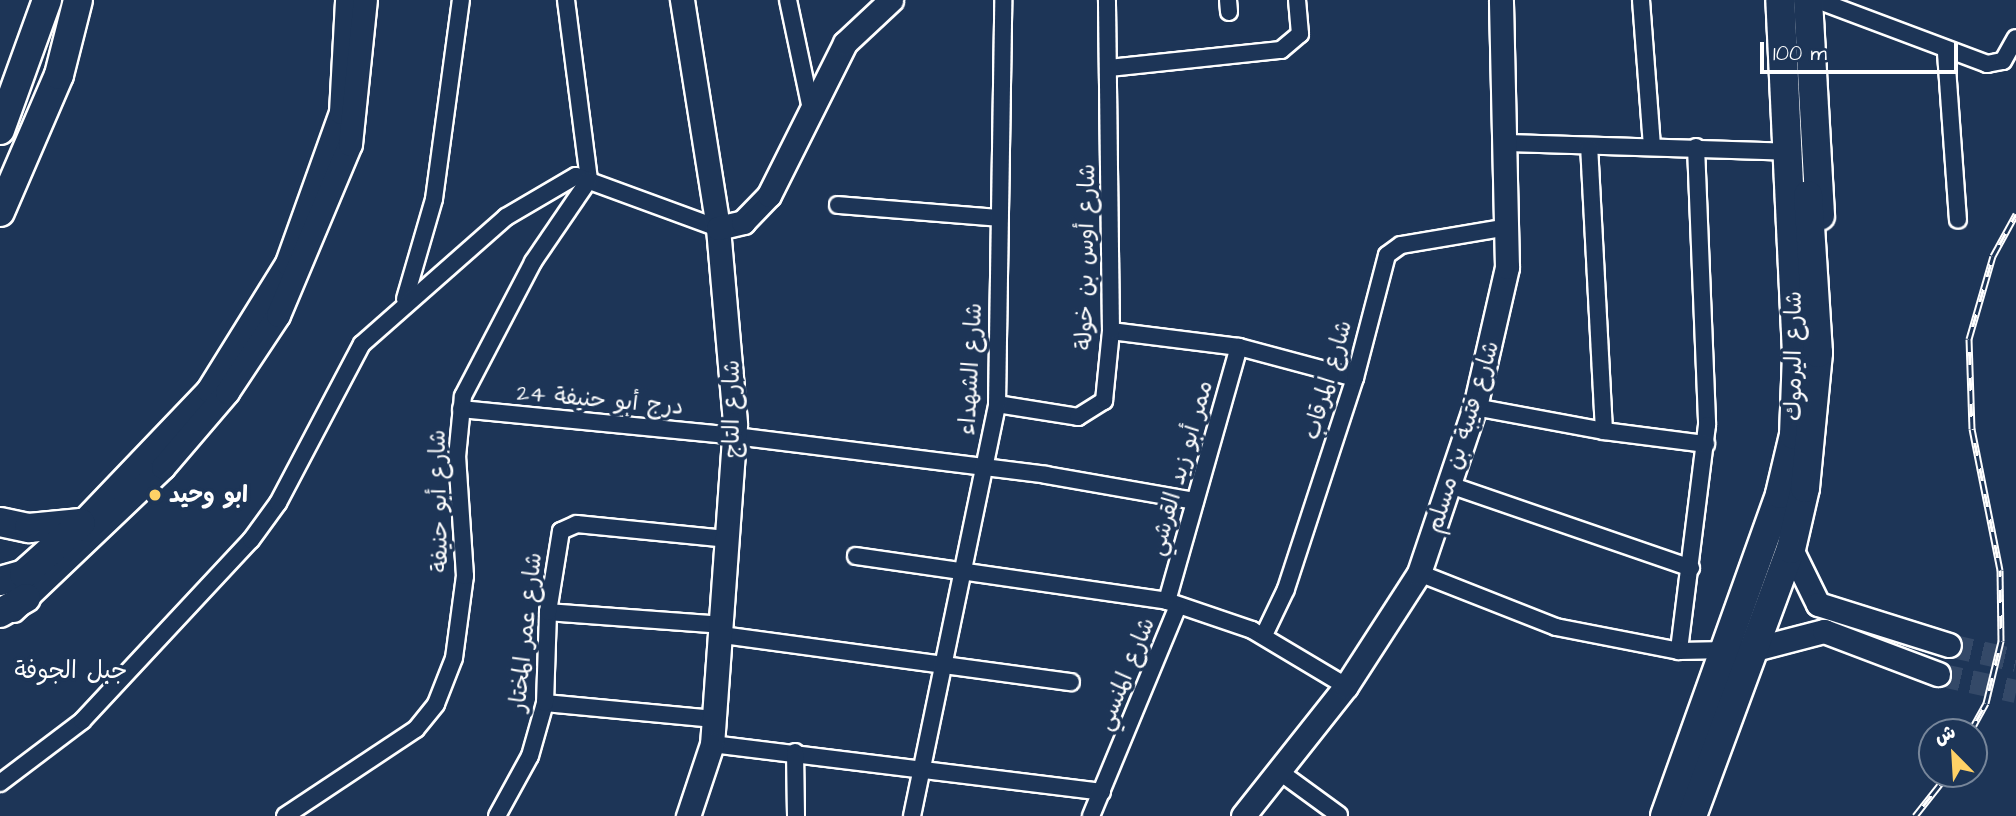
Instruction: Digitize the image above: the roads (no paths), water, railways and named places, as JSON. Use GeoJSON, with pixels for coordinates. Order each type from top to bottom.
{"type":"FeatureCollection","features":[{"type":"Feature","properties":{"kind":"highway"},"geometry":{"type":"LineString","coordinates":[[0,130],[47,0]]}},
{"type":"Feature","properties":{"kind":"highway"},"geometry":{"type":"LineString","coordinates":[[0,174],[29,116],[65,0]]}},
{"type":"Feature","properties":{"kind":"highway"},"geometry":{"type":"LineString","coordinates":[[0,212],[59,75],[78,0]]}},
{"type":"Feature","properties":{"kind":"highway","name":"شارع اليرموك"},"geometry":{"type":"LineString","coordinates":[[1692,816],[1739,652],[1794,435],[1788,152],[1780,0]]}},
{"type":"Feature","properties":{"kind":"highway","name":"شارع اليرموك"},"geometry":{"type":"LineString","coordinates":[[1665,816],[1739,652],[1791,549],[1814,437],[1818,332],[1794,0]]}},
{"type":"Feature","properties":{"kind":"highway"},"geometry":{"type":"LineString","coordinates":[[1808,0],[1825,307],[1818,332]]}},
{"type":"Feature","properties":{"kind":"highway"},"geometry":{"type":"LineString","coordinates":[[0,522],[29,527],[81,523]]}},
{"type":"Feature","properties":{"kind":"highway"},"geometry":{"type":"LineString","coordinates":[[0,581],[24,574],[81,523]]}},
{"type":"Feature","properties":{"kind":"highway"},"geometry":{"type":"LineString","coordinates":[[0,613],[26,598]]}},
{"type":"Feature","properties":{"kind":"street"},"geometry":{"type":"LineString","coordinates":[[81,523],[208,390],[287,263],[341,112],[347,0]]}},
{"type":"Feature","properties":{"kind":"street"},"geometry":{"type":"LineString","coordinates":[[0,621],[196,430],[278,316],[350,144],[365,0]]}},
{"type":"Feature","properties":{"kind":"street"},"geometry":{"type":"LineString","coordinates":[[404,301],[433,208],[461,0]]}},
{"type":"Feature","properties":{"kind":"street"},"geometry":{"type":"LineString","coordinates":[[566,0],[589,180]]}},
{"type":"Feature","properties":{"kind":"street","name":"شارع التاج"},"geometry":{"type":"LineString","coordinates":[[682,0],[718,228],[735,436],[723,630],[712,744],[688,816]]}},
{"type":"Feature","properties":{"kind":"street"},"geometry":{"type":"LineString","coordinates":[[788,0],[810,104]]}},
{"type":"Feature","properties":{"kind":"street"},"geometry":{"type":"LineString","coordinates":[[0,783],[82,720],[251,540],[278,503],[349,362],[404,301],[534,199],[571,177],[589,180],[718,228],[743,222],[769,195],[810,104],[855,29],[891,0]]}},
{"type":"Feature","properties":{"kind":"street","name":"شارع الشهداء"},"geometry":{"type":"LineString","coordinates":[[912,816],[986,469],[996,404],[1003,0]]}},
{"type":"Feature","properties":{"kind":"street","name":"شارع أوس بن خولة"},"geometry":{"type":"LineString","coordinates":[[996,404],[1078,417],[1096,410],[1104,401],[1111,331],[1110,68],[1107,0]]}},
{"type":"Feature","properties":{"kind":"street"},"geometry":{"type":"LineString","coordinates":[[1110,68],[1281,50],[1300,34],[1297,0]]}},
{"type":"Feature","properties":{"kind":"street","name":"شارع قتيبة بن مسلم"},"geometry":{"type":"LineString","coordinates":[[1243,816],[1346,686],[1419,573],[1475,407],[1501,308],[1508,227],[1508,143],[1501,0]]}},
{"type":"Feature","properties":{"kind":"street"},"geometry":{"type":"LineString","coordinates":[[1642,0],[1652,147]]}},
{"type":"Feature","properties":{"kind":"street"},"geometry":{"type":"LineString","coordinates":[[1817,0],[1947,53],[1997,63],[2016,38]]}},
{"type":"Feature","properties":{"kind":"street"},"geometry":{"type":"LineString","coordinates":[[1947,53],[1958,220]]}},
{"type":"Feature","properties":{"kind":"street"},"geometry":{"type":"LineString","coordinates":[[1508,143],[1788,152]]}},
{"type":"Feature","properties":{"kind":"street"},"geometry":{"type":"LineString","coordinates":[[1589,146],[1604,431]]}},
{"type":"Feature","properties":{"kind":"street"},"geometry":{"type":"LineString","coordinates":[[1679,650],[1706,444],[1696,147]]}},
{"type":"Feature","properties":{"kind":"street","name":"شارع أبو حنيفة"},"geometry":{"type":"LineString","coordinates":[[285,816],[416,729],[449,674],[465,576],[461,409],[468,379],[514,295],[589,180]]}},
{"type":"Feature","properties":{"kind":"street"},"geometry":{"type":"LineString","coordinates":[[838,205],[999,218]]}},
{"type":"Feature","properties":{"kind":"street","name":"شارع المرقاب"},"geometry":{"type":"LineString","coordinates":[[1264,635],[1286,589],[1355,378],[1387,255],[1401,246],[1508,227]]}},
{"type":"Feature","properties":{"kind":"street"},"geometry":{"type":"LineString","coordinates":[[1111,331],[1239,347],[1355,378]]}},
{"type":"Feature","properties":{"kind":"street","name":"ممر أبو زيد القرشي"},"geometry":{"type":"LineString","coordinates":[[1173,603],[1195,501],[1239,347]]}},
{"type":"Feature","properties":{"kind":"street"},"geometry":{"type":"LineString","coordinates":[[1475,407],[1604,431],[1706,444]]}},
{"type":"Feature","properties":{"kind":"street","name":"درج أبو حنيفة 24"},"geometry":{"type":"LineString","coordinates":[[461,409],[735,436],[986,469],[1195,501]]}},
{"type":"Feature","properties":{"kind":"street"},"geometry":{"type":"LineString","coordinates":[[1450,485],[1691,568]]}},
{"type":"Feature","properties":{"kind":"street","name":"شارع عمر المختار"},"geometry":{"type":"LineString","coordinates":[[497,816],[530,756],[545,703],[548,612],[565,526],[728,539]]}},
{"type":"Feature","properties":{"kind":"street"},"geometry":{"type":"LineString","coordinates":[[1791,549],[1818,604],[1949,645]]}},
{"type":"Feature","properties":{"kind":"street"},"geometry":{"type":"LineString","coordinates":[[856,556],[1173,603]]}},
{"type":"Feature","properties":{"kind":"street"},"geometry":{"type":"LineString","coordinates":[[1419,573],[1556,627],[1679,650],[1739,652],[1824,631],[1938,674]]}},
{"type":"Feature","properties":{"kind":"street","name":"شارع المنسي"},"geometry":{"type":"LineString","coordinates":[[1091,816],[1173,603],[1264,635],[1346,686]]}},
{"type":"Feature","properties":{"kind":"street"},"geometry":{"type":"LineString","coordinates":[[548,612],[723,630],[944,666],[1071,681]]}},
{"type":"Feature","properties":{"kind":"street"},"geometry":{"type":"LineString","coordinates":[[545,703],[714,719]]}},
{"type":"Feature","properties":{"kind":"street"},"geometry":{"type":"LineString","coordinates":[[712,744],[795,752],[922,773],[1102,792]]}},
{"type":"Feature","properties":{"kind":"street"},"geometry":{"type":"LineString","coordinates":[[795,752],[796,816]]}},
{"type":"Feature","properties":{"kind":"street"},"geometry":{"type":"LineString","coordinates":[[1280,772],[1339,815]]}},
{"type":"Feature","properties":{"kind":"tunnel"},"geometry":{"type":"LineString","coordinates":[[1949,645],[2016,660]]}},
{"type":"Feature","properties":{"kind":"tunnel"},"geometry":{"type":"LineString","coordinates":[[1938,674],[2016,691]]}},
{"type":"Feature","properties":{"kind":"railway"},"geometry":{"type":"LineString","coordinates":[[1978,718],[1986,703],[2001,641],[2000,570],[1972,429],[1969,339],[1993,256],[2016,214]]}},
{"type":"Feature","properties":{"kind":"railway"},"geometry":{"type":"LineString","coordinates":[[1915,816],[1937,788]]}},
{"type":"Feature","properties":{"kind":"place","name":"ابو وحيد"},"geometry":{"type":"Point","coordinates":[155,495]}},
{"type":"Feature","properties":{"kind":"district","name":"جبل الجوفة"},"geometry":{"type":"Point","coordinates":[71,672]}}]}
